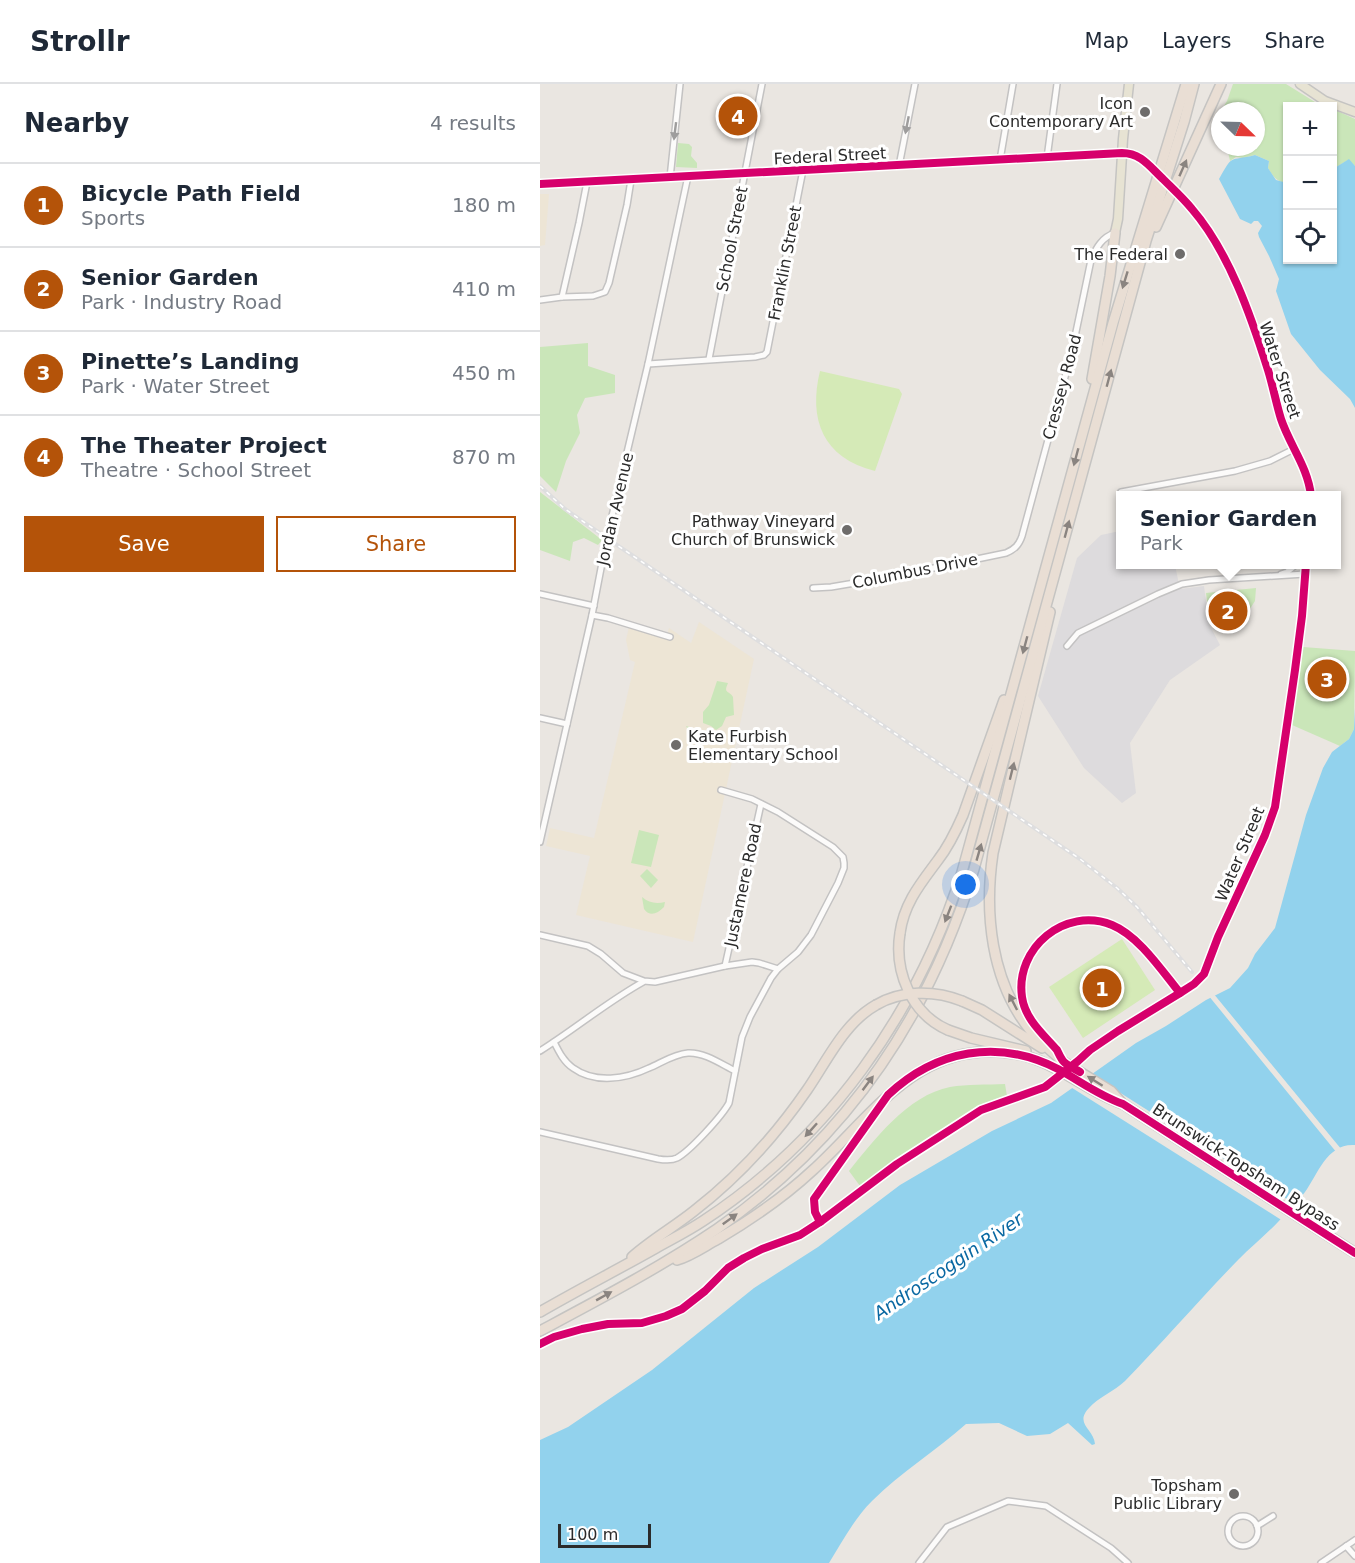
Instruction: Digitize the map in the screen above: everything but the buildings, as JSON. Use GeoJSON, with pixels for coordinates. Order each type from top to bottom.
{"type":"FeatureCollection","features":[{"type":"Feature","properties":{"kind":"highway"},"geometry":{"type":"LineString","coordinates":[[540,1312],[701,1222],[764,1176],[835,1105],[875,1053],[921,976],[948,915],[962,872],[1116,312],[1186,84]]}},
{"type":"Feature","properties":{"kind":"highway"},"geometry":{"type":"LineString","coordinates":[[540,1331],[699,1241],[771,1187],[835,1124],[862,1092],[913,1016],[943,955],[967,891],[1146,241],[1194,84]]}},
{"type":"Feature","properties":{"kind":"highway"},"geometry":{"type":"LineString","coordinates":[[1142,260],[1221,84]]}},
{"type":"Feature","properties":{"kind":"highway"},"geometry":{"type":"LineString","coordinates":[[1092,401],[1090,389],[1110,276],[1115,233]]}},
{"type":"Feature","properties":{"kind":"highway"},"geometry":{"type":"LineString","coordinates":[[1052,586],[1050,616],[993,853],[989,903],[990,926],[998,962],[1014,1007],[1035,1036],[1064,1062]]}},
{"type":"Feature","properties":{"kind":"highway"},"geometry":{"type":"LineString","coordinates":[[1014,686],[1004,698],[957,831],[912,897],[904,915],[898,951],[902,976],[914,1001],[925,1015],[939,1026],[961,1036],[1029,1052],[1047,1059],[1056,1068]]}},
{"type":"Feature","properties":{"kind":"highway"},"geometry":{"type":"LineString","coordinates":[[619,1269],[643,1247],[675,1226],[702,1204],[748,1162],[789,1115],[849,1028],[876,1005],[893,998],[918,993],[943,995],[982,1010],[1112,1091],[1123,1104]]}},
{"type":"Feature","properties":{"kind":"highway"},"geometry":{"type":"LineString","coordinates":[[663,1263],[681,1259],[735,1229],[776,1202],[813,1170],[896,1088],[925,1068],[954,1056],[991,1051],[1023,1055],[1056,1068],[1106,1098],[1123,1104]]}},
{"type":"Feature","properties":{"kind":"highway","name":"Brunswick-Topsham Bypass"},"geometry":{"type":"LineString","coordinates":[[1123,1104],[1355,1253]]}},
{"type":"Feature","properties":{"kind":"main road"},"geometry":{"type":"LineString","coordinates":[[1115,233],[1129,84]]}},
{"type":"Feature","properties":{"kind":"main road"},"geometry":{"type":"LineString","coordinates":[[1300,84],[1324,101],[1353,111]]}},
{"type":"Feature","properties":{"kind":"street"},"geometry":{"type":"LineString","coordinates":[[670,178],[680,84]]}},
{"type":"Feature","properties":{"kind":"street","name":"School Street"},"geometry":{"type":"LineString","coordinates":[[708,359],[762,84]]}},
{"type":"Feature","properties":{"kind":"street"},"geometry":{"type":"LineString","coordinates":[[899,166],[915,84]]}},
{"type":"Feature","properties":{"kind":"street"},"geometry":{"type":"LineString","coordinates":[[1000,160],[1013,84]]}},
{"type":"Feature","properties":{"kind":"street"},"geometry":{"type":"LineString","coordinates":[[1047,158],[1057,84]]}},
{"type":"Feature","properties":{"kind":"street","name":"Federal Street"},"geometry":{"type":"LineString","coordinates":[[540,184],[1122,153]]}},
{"type":"Feature","properties":{"kind":"street","name":"Water Street"},"geometry":{"type":"LineString","coordinates":[[1122,153],[1135,155],[1152,168],[1192,208],[1207,229],[1232,274],[1260,348],[1284,429],[1307,475],[1310,491]]}},
{"type":"Feature","properties":{"kind":"street","name":"Franklin Street"},"geometry":{"type":"LineString","coordinates":[[708,359],[765,355],[767,352],[803,170]]}},
{"type":"Feature","properties":{"kind":"street","name":"Jordan Avenue"},"geometry":{"type":"LineString","coordinates":[[540,842],[688,176]]}},
{"type":"Feature","properties":{"kind":"street"},"geometry":{"type":"LineString","coordinates":[[540,300],[593,296],[605,292],[625,216],[631,180]]}},
{"type":"Feature","properties":{"kind":"street"},"geometry":{"type":"LineString","coordinates":[[562,297],[587,182]]}},
{"type":"Feature","properties":{"kind":"street","name":"Cressey Road"},"geometry":{"type":"LineString","coordinates":[[1015,548],[1022,536],[1072,351],[1091,260],[1102,241],[1115,233]]}},
{"type":"Feature","properties":{"kind":"street"},"geometry":{"type":"LineString","coordinates":[[648,364],[708,359]]}},
{"type":"Feature","properties":{"kind":"street"},"geometry":{"type":"LineString","coordinates":[[1126,491],[1235,471],[1270,461],[1294,449]]}},
{"type":"Feature","properties":{"kind":"street","name":"Columbus Drive"},"geometry":{"type":"LineString","coordinates":[[813,588],[923,571],[1006,553],[1015,548]]}},
{"type":"Feature","properties":{"kind":"street"},"geometry":{"type":"LineString","coordinates":[[1277,575],[1291,569]]}},
{"type":"Feature","properties":{"kind":"street","name":"Water Street"},"geometry":{"type":"LineString","coordinates":[[1218,937],[1265,836],[1275,807],[1295,670],[1306,569]]}},
{"type":"Feature","properties":{"kind":"street"},"geometry":{"type":"LineString","coordinates":[[1067,646],[1078,633],[1171,587],[1209,580],[1305,574]]}},
{"type":"Feature","properties":{"kind":"street"},"geometry":{"type":"LineString","coordinates":[[540,594],[594,606]]}},
{"type":"Feature","properties":{"kind":"street"},"geometry":{"type":"LineString","coordinates":[[592,615],[670,637]]}},
{"type":"Feature","properties":{"kind":"street"},"geometry":{"type":"LineString","coordinates":[[540,718],[567,724]]}},
{"type":"Feature","properties":{"kind":"street"},"geometry":{"type":"LineString","coordinates":[[540,1132],[671,1160],[686,1151],[727,1107],[731,1098],[745,1027],[771,978],[798,952],[811,935],[838,883],[844,863],[843,857],[834,847],[761,804],[744,796],[721,790]]}},
{"type":"Feature","properties":{"kind":"street","name":"Justamere Road"},"geometry":{"type":"LineString","coordinates":[[725,966],[761,804]]}},
{"type":"Feature","properties":{"kind":"street"},"geometry":{"type":"LineString","coordinates":[[540,935],[588,946],[623,973],[644,981],[656,982],[745,963],[759,963],[778,969]]}},
{"type":"Feature","properties":{"kind":"street"},"geometry":{"type":"LineString","coordinates":[[540,1051],[644,981]]}},
{"type":"Feature","properties":{"kind":"street"},"geometry":{"type":"LineString","coordinates":[[554,1042],[563,1058],[573,1068],[587,1075],[602,1078],[629,1076],[687,1053],[701,1055],[735,1071]]}},
{"type":"Feature","properties":{"kind":"street"},"geometry":{"type":"LineString","coordinates":[[920,1563],[948,1527],[1008,1501],[1046,1506],[1111,1548],[1128,1563]]}},
{"type":"Feature","properties":{"kind":"street"},"geometry":{"type":"LineString","coordinates":[[1257,1526],[1273,1516]]}},
{"type":"Feature","properties":{"kind":"street"},"geometry":{"type":"LineString","coordinates":[[1236,1517],[1251,1518],[1257,1526],[1256,1539],[1249,1545],[1239,1546],[1231,1542],[1229,1524],[1236,1517]]}},
{"type":"Feature","properties":{"kind":"street"},"geometry":{"type":"LineString","coordinates":[[1321,1563],[1355,1540]]}},
{"type":"Feature","properties":{"kind":"street"},"geometry":{"type":"LineString","coordinates":[[1346,1546],[1355,1556]]}},
{"type":"Feature","properties":{"kind":"shaded area"},"geometry":{"type":"Polygon","coordinates":[[[540,194],[549,194],[545,245],[540,246],[540,194]]]}},
{"type":"Feature","properties":{"kind":"shaded area"},"geometry":{"type":"Polygon","coordinates":[[[1116,532],[1116,569],[1176,569],[1180,589],[1204,586],[1209,624],[1220,645],[1170,680],[1130,743],[1136,793],[1122,803],[1084,768],[1038,696],[1077,558],[1101,535],[1116,532]]]}},
{"type":"Feature","properties":{"kind":"shaded area","name":"Kate Furbish Elementary School"},"geometry":{"type":"Polygon","coordinates":[[[699,622],[754,659],[693,942],[576,915],[590,856],[546,846],[550,828],[594,838],[635,662],[630,660],[626,640],[629,627],[666,637],[669,628],[691,643],[699,622]]]}},
{"type":"Feature","properties":{"kind":"green space"},"geometry":{"type":"Polygon","coordinates":[[[1233,84],[1286,84],[1315,102],[1283,102],[1283,183],[1277,180],[1268,168],[1269,161],[1257,156],[1265,156],[1265,102],[1227,101],[1233,84]]]}},
{"type":"Feature","properties":{"kind":"green space"},"geometry":{"type":"Polygon","coordinates":[[[1337,111],[1355,119],[1355,166],[1348,160],[1337,167],[1337,111]]]}},
{"type":"Feature","properties":{"kind":"green space"},"geometry":{"type":"Polygon","coordinates":[[[678,143],[689,144],[692,147],[691,156],[697,163],[697,168],[676,167],[678,143]]]}},
{"type":"Feature","properties":{"kind":"green space"},"geometry":{"type":"Polygon","coordinates":[[[1229,156],[1251,156],[1236,157],[1230,161],[1229,156]]]}},
{"type":"Feature","properties":{"kind":"green space"},"geometry":{"type":"Polygon","coordinates":[[[588,343],[588,366],[615,375],[615,393],[585,398],[577,415],[580,433],[566,461],[556,492],[540,476],[540,347],[588,343]]]}},
{"type":"Feature","properties":{"kind":"green space"},"geometry":{"type":"Polygon","coordinates":[[[820,371],[899,389],[902,394],[875,471],[843,457],[832,447],[824,434],[818,421],[816,405],[820,371]]]}},
{"type":"Feature","properties":{"kind":"green space"},"geometry":{"type":"Polygon","coordinates":[[[540,492],[602,540],[598,545],[584,538],[573,542],[570,561],[540,550],[540,492]]]}},
{"type":"Feature","properties":{"kind":"green space"},"geometry":{"type":"Polygon","coordinates":[[[1256,588],[1255,601],[1242,621],[1210,624],[1206,593],[1256,588]]]}},
{"type":"Feature","properties":{"kind":"green space"},"geometry":{"type":"Polygon","coordinates":[[[1303,647],[1355,651],[1354,729],[1349,739],[1340,746],[1292,725],[1303,647]]]}},
{"type":"Feature","properties":{"kind":"green space"},"geometry":{"type":"Polygon","coordinates":[[[717,681],[728,683],[726,690],[733,697],[734,715],[726,717],[722,726],[716,730],[703,723],[703,712],[709,705],[717,681]]]}},
{"type":"Feature","properties":{"kind":"green space"},"geometry":{"type":"Polygon","coordinates":[[[686,726],[701,731],[707,738],[697,746],[686,726]]]}},
{"type":"Feature","properties":{"kind":"green space"},"geometry":{"type":"Polygon","coordinates":[[[639,830],[659,835],[651,867],[631,863],[639,830]]]}},
{"type":"Feature","properties":{"kind":"green space"},"geometry":{"type":"Polygon","coordinates":[[[647,869],[658,880],[651,888],[640,876],[647,869]]]}},
{"type":"Feature","properties":{"kind":"green space"},"geometry":{"type":"Polygon","coordinates":[[[642,897],[647,901],[665,902],[664,907],[651,914],[644,909],[642,897]]]}},
{"type":"Feature","properties":{"kind":"green space"},"geometry":{"type":"Polygon","coordinates":[[[1122,939],[1155,990],[1083,1038],[1049,987],[1122,939]]]}},
{"type":"Feature","properties":{"kind":"green space"},"geometry":{"type":"Polygon","coordinates":[[[1005,1084],[1007,1096],[985,1104],[901,1156],[860,1186],[849,1171],[893,1120],[920,1099],[950,1087],[1005,1084]]]}},
{"type":"Feature","properties":{"kind":"water"},"geometry":{"type":"Polygon","coordinates":[[[1257,156],[1269,161],[1268,168],[1276,180],[1283,182],[1283,264],[1337,264],[1337,166],[1349,159],[1355,166],[1355,408],[1350,399],[1320,370],[1291,334],[1276,291],[1279,279],[1259,237],[1258,233],[1262,226],[1258,221],[1251,224],[1240,219],[1219,179],[1232,160],[1257,156]]]}},
{"type":"Feature","properties":{"kind":"water","name":"Androscoggin River"},"geometry":{"type":"Polygon","coordinates":[[[1355,708],[1355,1145],[1345,1146],[1330,1154],[1303,1195],[1281,1219],[1238,1260],[1125,1381],[1089,1408],[1083,1418],[1095,1444],[1092,1445],[1068,1423],[1050,1434],[1027,1436],[999,1423],[966,1424],[872,1501],[854,1523],[829,1563],[540,1563],[540,1440],[568,1427],[652,1370],[754,1288],[818,1247],[900,1185],[992,1131],[1051,1103],[1136,1043],[1230,988],[1248,968],[1255,954],[1275,928],[1306,815],[1323,768],[1332,752],[1349,739],[1354,729],[1355,708]]]}},
{"type":"Feature","properties":{"kind":"pier"},"geometry":{"type":"Polygon","coordinates":[[[1213,993],[1342,1150],[1337,1153],[1208,995],[1213,993]]]}},
{"type":"Feature","properties":{"kind":"pier"},"geometry":{"type":"Polygon","coordinates":[[[1089,1073],[1297,1206],[1283,1221],[1069,1086],[1089,1073]]]}},
{"type":"Feature","properties":{"kind":"railway"},"geometry":{"type":"LineString","coordinates":[[540,486],[565,509],[614,543],[1080,859],[1137,907],[1192,972]]}},
{"type":"Feature","properties":{"kind":"cycle path"},"geometry":{"type":"LineString","coordinates":[[540,184],[1122,153],[1135,155],[1189,205],[1205,226],[1228,265],[1254,328],[1281,419],[1303,466],[1310,491]]}},
{"type":"Feature","properties":{"kind":"cycle path"},"geometry":{"type":"LineString","coordinates":[[540,1344],[554,1337],[582,1329],[608,1324],[642,1323],[682,1309],[705,1291],[728,1268],[762,1249],[800,1235],[897,1164],[981,1110],[1045,1087],[1090,1050],[1194,984],[1204,974],[1275,807],[1302,616],[1306,569]]}},
{"type":"Feature","properties":{"kind":"cycle path"},"geometry":{"type":"LineString","coordinates":[[1080,1072],[1063,1061],[1057,1050],[1031,1019],[1022,997],[1022,979],[1026,962],[1047,936],[1077,921],[1094,921],[1112,925],[1122,930],[1141,946],[1180,993]]}},
{"type":"Feature","properties":{"kind":"cycle path"},"geometry":{"type":"LineString","coordinates":[[820,1222],[815,1212],[814,1199],[888,1095],[926,1068],[947,1059],[990,1052],[1035,1059],[1123,1104],[1355,1253]]}},
{"type":"Feature","properties":{"kind":"place","name":"Icon Contemporary Art"},"geometry":{"type":"Point","coordinates":[1145,112]}},
{"type":"Feature","properties":{"kind":"place","name":"The Theater Project"},"geometry":{"type":"Point","coordinates":[738,116]}},
{"type":"Feature","properties":{"kind":"place","name":"The Federal"},"geometry":{"type":"Point","coordinates":[1180,254]}},
{"type":"Feature","properties":{"kind":"place","name":"Pathway Vineyard Church of Brunswick"},"geometry":{"type":"Point","coordinates":[847,530]}},
{"type":"Feature","properties":{"kind":"place","name":"Senior Garden"},"geometry":{"type":"Point","coordinates":[1228,611]}},
{"type":"Feature","properties":{"kind":"place","name":"Pinette’s Landing"},"geometry":{"type":"Point","coordinates":[1327,679]}},
{"type":"Feature","properties":{"kind":"place","name":"Kate Furbish Elementary School"},"geometry":{"type":"Point","coordinates":[676,745]}},
{"type":"Feature","properties":{"kind":"place","name":"Bicycle Path Field"},"geometry":{"type":"Point","coordinates":[1102,988]}},
{"type":"Feature","properties":{"kind":"place","name":"Topsham Public Library"},"geometry":{"type":"Point","coordinates":[1234,1494]}}]}
